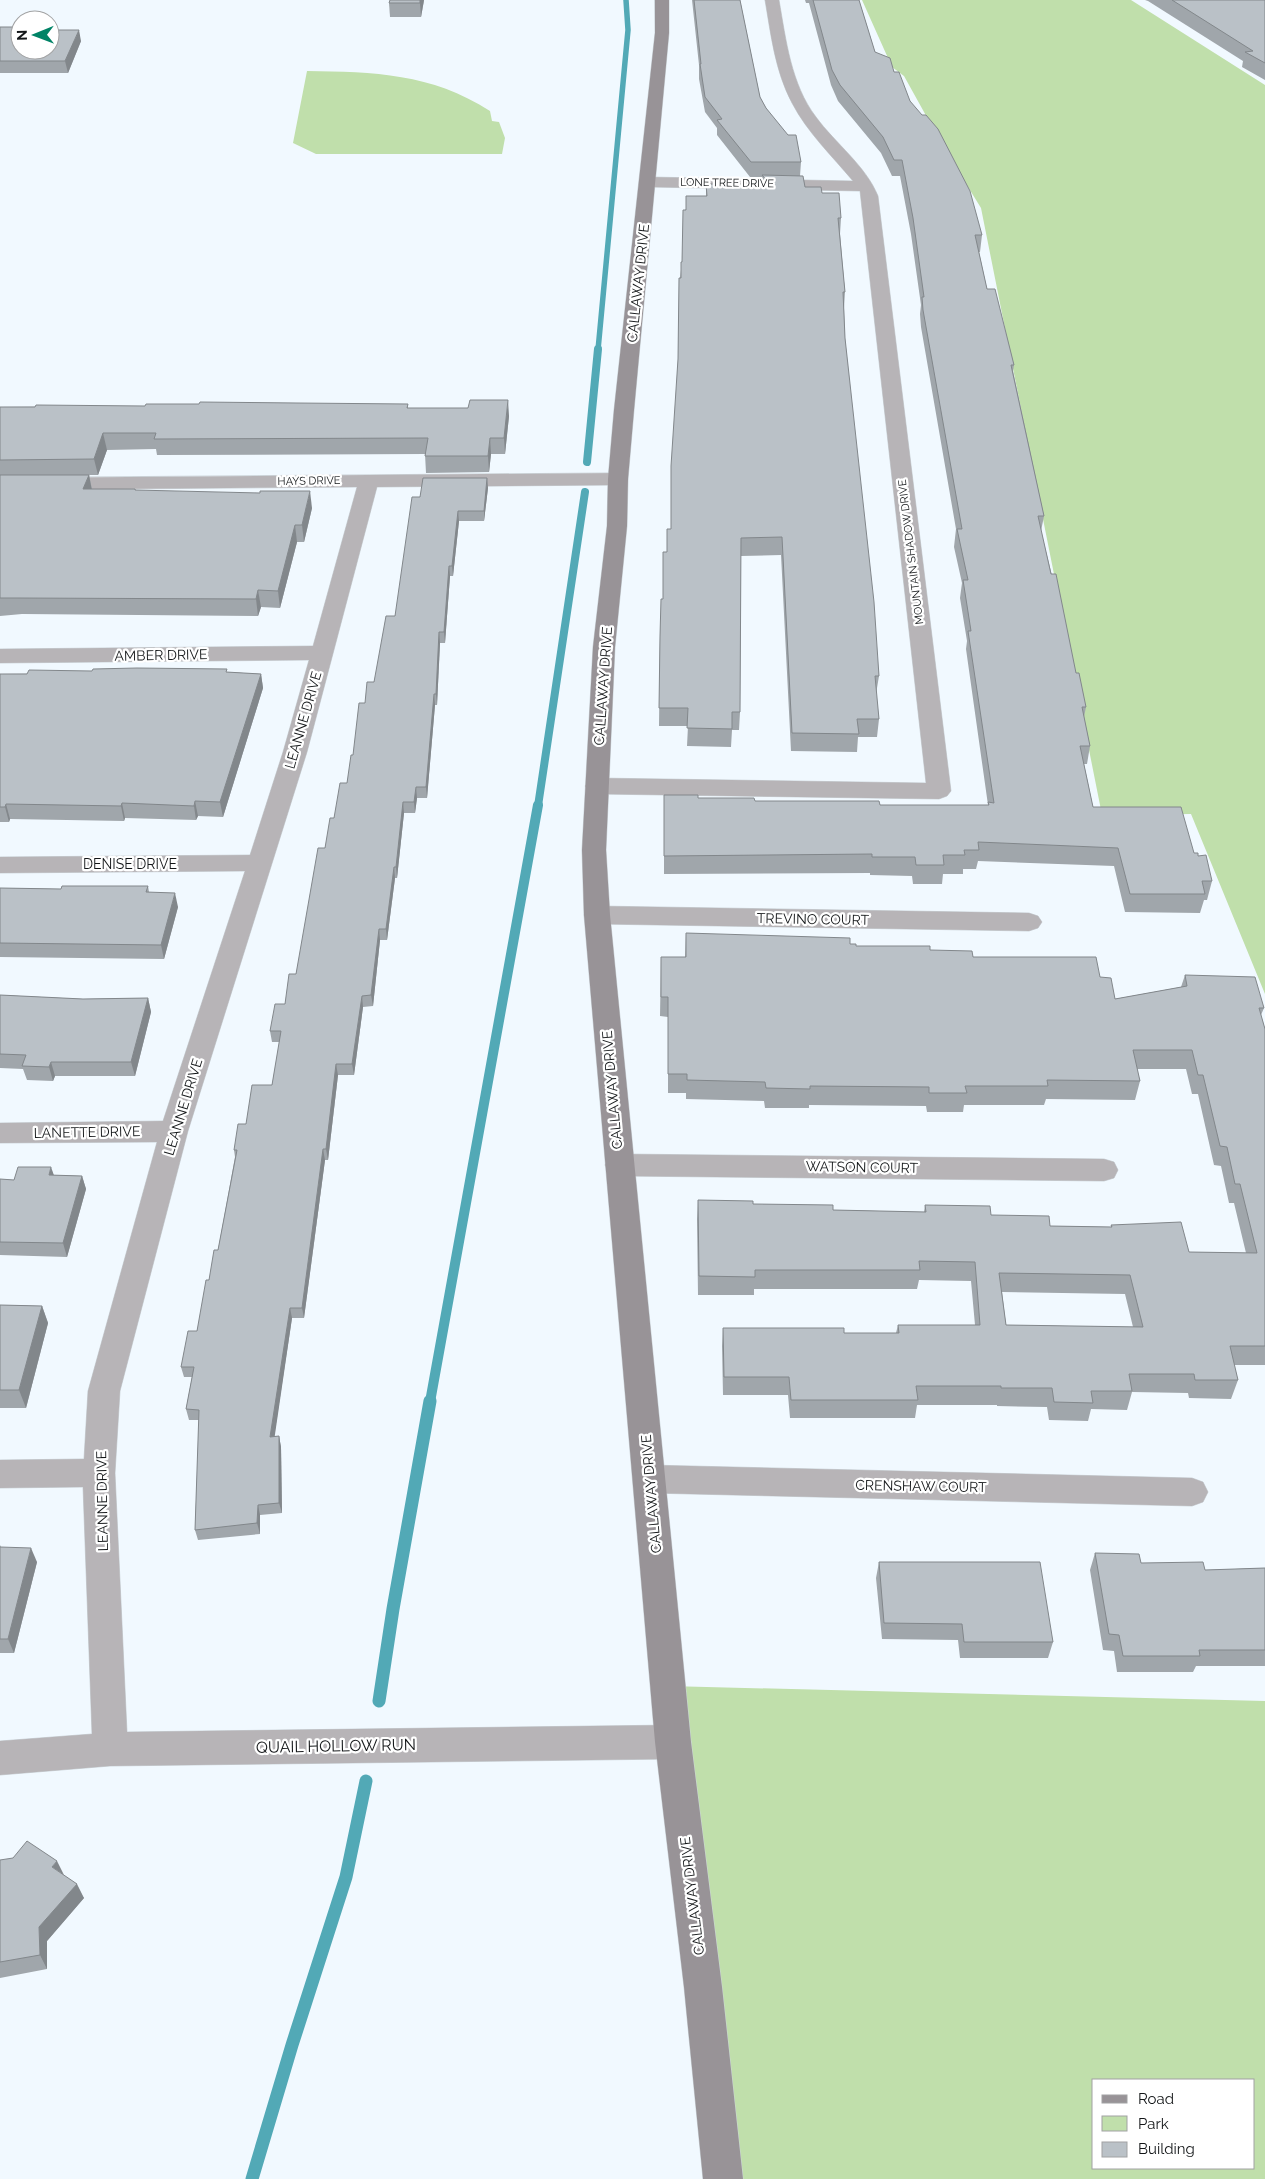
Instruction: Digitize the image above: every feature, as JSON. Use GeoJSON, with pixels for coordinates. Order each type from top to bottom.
{"type":"FeatureCollection","features":[{"type":"Feature","properties":{"kind":"street","name":"CALLAWAY DRIVE"},"geometry":{"type":"LineString","coordinates":[[662,0],[662,33],[618,479],[617,526],[604,647],[594,850],[597,915],[619,1165],[673,1742],[703,1987],[723,2179]]}},
{"type":"Feature","properties":{"kind":"street","name":"MOUNTAIN SHADOW DRIVE"},"geometry":{"type":"LineString","coordinates":[[597,786],[939,792],[871,206],[866,186],[825,138],[800,103],[785,63],[772,0]]}},
{"type":"Feature","properties":{"kind":"street","name":"LONE TREE DRIVE"},"geometry":{"type":"LineString","coordinates":[[648,182],[866,186]]}},
{"type":"Feature","properties":{"kind":"street","name":"HAYS DRIVE"},"geometry":{"type":"LineString","coordinates":[[0,484],[618,479]]}},
{"type":"Feature","properties":{"kind":"street","name":"LEANNE DRIVE"},"geometry":{"type":"LineString","coordinates":[[110,1749],[99,1473],[104,1391],[174,1131],[295,752],[369,481]]}},
{"type":"Feature","properties":{"kind":"street","name":"AMBER DRIVE"},"geometry":{"type":"LineString","coordinates":[[0,656],[322,653]]}},
{"type":"Feature","properties":{"kind":"street","name":"DENISE DRIVE"},"geometry":{"type":"LineString","coordinates":[[0,865],[261,863]]}},
{"type":"Feature","properties":{"kind":"street","name":"TREVINO COURT"},"geometry":{"type":"LineString","coordinates":[[597,915],[1029,922]]}},
{"type":"Feature","properties":{"kind":"street","name":"LANETTE DRIVE"},"geometry":{"type":"LineString","coordinates":[[0,1133],[174,1131]]}},
{"type":"Feature","properties":{"kind":"street","name":"WATSON COURT"},"geometry":{"type":"LineString","coordinates":[[619,1165],[1104,1170]]}},
{"type":"Feature","properties":{"kind":"street"},"geometry":{"type":"LineString","coordinates":[[0,1474],[99,1473]]}},
{"type":"Feature","properties":{"kind":"street","name":"CRENSHAW COURT"},"geometry":{"type":"LineString","coordinates":[[649,1479],[1192,1492]]}},
{"type":"Feature","properties":{"kind":"street","name":"QUAIL HOLLOW RUN"},"geometry":{"type":"LineString","coordinates":[[0,1758],[110,1749],[673,1742]]}},
{"type":"Feature","properties":{"kind":"green space"},"geometry":{"type":"Polygon","coordinates":[[[862,0],[1131,0],[1265,85],[1265,994],[1191,814],[1102,815],[981,208],[944,148],[904,76],[892,67],[862,0]]]}},
{"type":"Feature","properties":{"kind":"green space"},"geometry":{"type":"Polygon","coordinates":[[[307,71],[356,72],[402,77],[446,89],[468,98],[490,111],[492,121],[499,122],[505,138],[502,154],[316,154],[293,143],[307,71]]]}},
{"type":"Feature","properties":{"kind":"green space"},"geometry":{"type":"Polygon","coordinates":[[[668,1686],[1265,1701],[1265,2179],[723,2179],[668,1686]]]}},
{"type":"Feature","properties":{"kind":"building"},"geometry":{"type":"Polygon","coordinates":[[[390,0],[420,0],[420,3],[389,3],[390,0]]]}},
{"type":"Feature","properties":{"kind":"building"},"geometry":{"type":"Polygon","coordinates":[[[694,0],[740,0],[760,97],[766,108],[788,135],[796,135],[801,162],[751,162],[717,120],[722,119],[705,97],[694,0]]]}},
{"type":"Feature","properties":{"kind":"building"},"geometry":{"type":"Polygon","coordinates":[[[813,0],[859,0],[875,52],[890,58],[894,72],[899,72],[910,101],[938,129],[970,191],[982,235],[975,235],[987,289],[995,289],[1014,365],[1011,365],[1044,516],[1038,516],[1051,574],[1056,574],[1076,673],[1079,673],[1086,707],[1082,707],[1090,746],[1080,746],[1093,807],[1181,807],[1194,853],[1198,853],[1198,856],[1206,855],[1212,881],[1202,881],[1205,894],[1130,894],[1118,848],[978,842],[979,850],[964,850],[965,855],[943,855],[944,865],[916,865],[915,857],[872,857],[872,854],[664,856],[664,795],[698,795],[698,798],[754,798],[755,801],[879,801],[880,805],[989,805],[988,802],[994,803],[968,631],[971,631],[963,580],[968,580],[957,529],[962,529],[923,310],[922,297],[924,297],[913,218],[902,160],[894,160],[883,137],[840,85],[832,70],[813,0]]]}},
{"type":"Feature","properties":{"kind":"building"},"geometry":{"type":"Polygon","coordinates":[[[1172,0],[1265,0],[1265,63],[1245,52],[1253,51],[1172,0]]]}},
{"type":"Feature","properties":{"kind":"building"},"geometry":{"type":"Polygon","coordinates":[[[0,27],[10,27],[10,60],[60,60],[60,30],[79,30],[65,61],[0,61],[0,27]]]}},
{"type":"Feature","properties":{"kind":"building"},"geometry":{"type":"Polygon","coordinates":[[[762,175],[803,176],[805,187],[821,187],[822,193],[839,193],[841,218],[838,218],[845,292],[843,292],[845,338],[874,602],[879,676],[875,676],[879,719],[857,719],[859,734],[792,733],[782,537],[741,538],[740,712],[732,712],[732,729],[687,728],[688,708],[659,708],[663,552],[667,552],[667,529],[671,529],[671,466],[678,359],[679,278],[681,278],[682,262],[683,210],[686,210],[686,196],[707,196],[706,184],[770,184],[762,175]]]}},
{"type":"Feature","properties":{"kind":"building"},"geometry":{"type":"Polygon","coordinates":[[[470,400],[508,400],[504,438],[490,438],[488,456],[425,456],[428,438],[154,439],[156,433],[103,433],[94,459],[0,460],[0,407],[35,407],[36,405],[145,406],[146,404],[199,404],[200,402],[408,404],[407,408],[468,408],[470,400]]]}},
{"type":"Feature","properties":{"kind":"building"},"geometry":{"type":"Polygon","coordinates":[[[0,475],[89,475],[83,489],[260,493],[260,491],[310,491],[302,525],[295,525],[278,591],[258,590],[256,599],[0,598],[0,475]]]}},
{"type":"Feature","properties":{"kind":"building"},"geometry":{"type":"Polygon","coordinates":[[[423,478],[487,478],[484,511],[458,511],[452,566],[449,566],[444,632],[439,632],[436,694],[434,694],[426,787],[416,787],[414,802],[403,802],[396,867],[394,867],[386,929],[379,929],[371,995],[362,996],[352,1064],[336,1064],[326,1149],[323,1149],[302,1308],[290,1308],[270,1437],[279,1436],[279,1503],[258,1505],[257,1523],[195,1530],[199,1410],[186,1409],[194,1367],[181,1367],[188,1331],[197,1331],[206,1280],[209,1280],[214,1250],[218,1250],[237,1150],[234,1150],[238,1124],[246,1124],[252,1085],[272,1085],[281,1031],[270,1031],[275,1004],[285,1004],[289,974],[296,974],[318,848],[325,848],[330,818],[334,818],[340,783],[347,783],[351,755],[353,755],[359,703],[365,703],[367,682],[374,682],[386,616],[395,616],[412,497],[420,497],[423,478]]]}},
{"type":"Feature","properties":{"kind":"building"},"geometry":{"type":"Polygon","coordinates":[[[93,669],[227,669],[226,672],[261,674],[220,802],[195,801],[194,806],[122,803],[121,806],[6,804],[5,807],[0,807],[0,674],[27,674],[29,670],[92,671],[93,669]]]}},
{"type":"Feature","properties":{"kind":"building"},"geometry":{"type":"Polygon","coordinates":[[[62,886],[148,886],[146,892],[175,893],[161,945],[0,943],[0,888],[61,889],[62,886]]]}},
{"type":"Feature","properties":{"kind":"building"},"geometry":{"type":"Polygon","coordinates":[[[686,933],[850,938],[850,944],[856,944],[856,946],[930,946],[930,950],[972,951],[973,957],[1096,957],[1100,977],[1111,978],[1115,999],[1187,986],[1185,975],[1255,977],[1264,1008],[1259,1008],[1265,1029],[1265,1346],[1230,1346],[1238,1380],[1195,1380],[1194,1374],[1129,1374],[1132,1391],[1091,1391],[1093,1403],[1054,1402],[1052,1388],[1001,1388],[1001,1386],[916,1386],[918,1400],[791,1400],[789,1377],[724,1377],[723,1328],[844,1328],[844,1333],[899,1333],[898,1325],[980,1325],[975,1262],[919,1261],[920,1270],[755,1270],[755,1277],[699,1276],[698,1200],[753,1201],[753,1204],[833,1205],[833,1210],[926,1212],[925,1205],[990,1206],[991,1215],[1049,1216],[1050,1226],[1112,1227],[1111,1225],[1181,1222],[1189,1252],[1257,1253],[1240,1184],[1235,1184],[1227,1147],[1220,1146],[1203,1075],[1198,1075],[1192,1050],[1133,1050],[1140,1081],[1047,1080],[1048,1086],[965,1086],[967,1093],[929,1093],[929,1087],[810,1086],[810,1089],[766,1088],[765,1082],[687,1080],[687,1074],[668,1074],[668,997],[661,997],[661,957],[686,957],[686,933]],[[999,1273],[1006,1325],[1143,1327],[1130,1275],[999,1273]]]}},
{"type":"Feature","properties":{"kind":"building"},"geometry":{"type":"Polygon","coordinates":[[[0,995],[83,999],[148,998],[131,1062],[51,1062],[49,1067],[22,1066],[26,1055],[0,1054],[0,995]]]}},
{"type":"Feature","properties":{"kind":"building"},"geometry":{"type":"Polygon","coordinates":[[[18,1167],[51,1167],[49,1175],[82,1176],[63,1243],[0,1242],[0,1179],[14,1180],[18,1167]]]}},
{"type":"Feature","properties":{"kind":"building"},"geometry":{"type":"Polygon","coordinates":[[[0,1305],[42,1306],[19,1390],[0,1390],[0,1305]]]}},
{"type":"Feature","properties":{"kind":"building"},"geometry":{"type":"Polygon","coordinates":[[[0,1547],[31,1548],[8,1639],[0,1639],[0,1547]]]}},
{"type":"Feature","properties":{"kind":"building"},"geometry":{"type":"Polygon","coordinates":[[[1095,1553],[1139,1554],[1141,1563],[1203,1562],[1205,1570],[1265,1568],[1265,1650],[1199,1650],[1200,1656],[1123,1656],[1119,1635],[1109,1634],[1095,1553]]]}},
{"type":"Feature","properties":{"kind":"building"},"geometry":{"type":"Polygon","coordinates":[[[879,1562],[1040,1562],[1053,1642],[964,1642],[962,1624],[884,1623],[879,1562]]]}},
{"type":"Feature","properties":{"kind":"building"},"geometry":{"type":"Polygon","coordinates":[[[27,1841],[57,1861],[52,1867],[77,1884],[39,1927],[40,1955],[0,1962],[0,1860],[13,1858],[27,1841]]]}},
{"type":"Feature","properties":{"kind":"waterway"},"geometry":{"type":"LineString","coordinates":[[598,350],[628,30],[626,0]]}},
{"type":"Feature","properties":{"kind":"waterway"},"geometry":{"type":"LineString","coordinates":[[587,462],[598,349]]}},
{"type":"Feature","properties":{"kind":"waterway"},"geometry":{"type":"LineString","coordinates":[[538,806],[585,492]]}},
{"type":"Feature","properties":{"kind":"waterway"},"geometry":{"type":"LineString","coordinates":[[430,1402],[538,805]]}},
{"type":"Feature","properties":{"kind":"waterway"},"geometry":{"type":"LineString","coordinates":[[379,1701],[393,1609],[430,1401]]}},
{"type":"Feature","properties":{"kind":"waterway"},"geometry":{"type":"LineString","coordinates":[[252,2179],[292,2045],[346,1877],[366,1781]]}}]}
